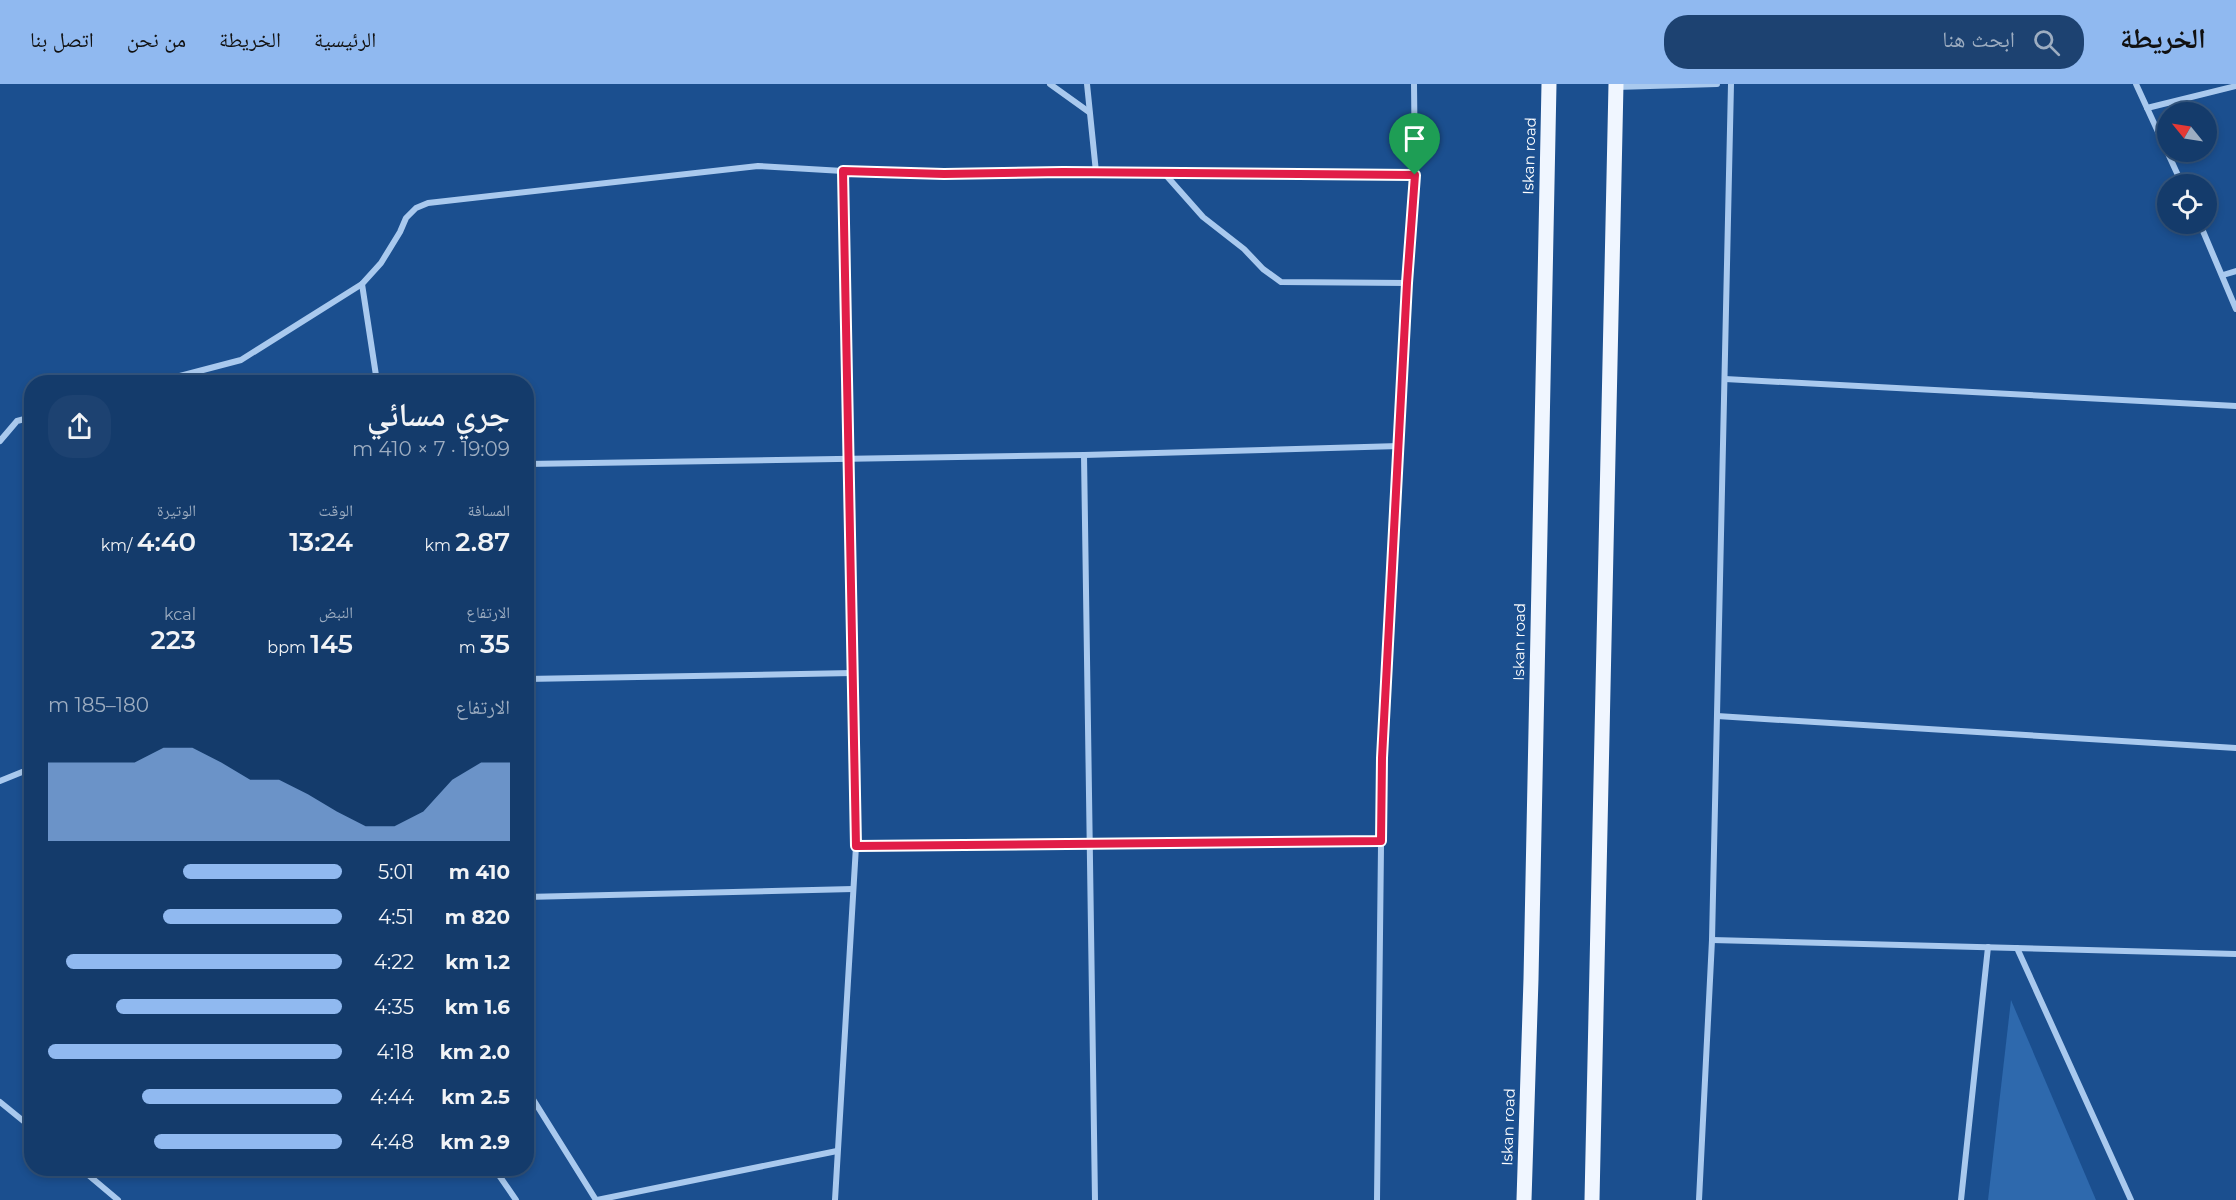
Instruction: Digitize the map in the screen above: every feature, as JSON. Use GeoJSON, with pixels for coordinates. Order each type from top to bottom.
{"type":"FeatureCollection","features":[{"type":"Feature","properties":{"kind":"main road","name":"Iskan road"},"geometry":{"type":"LineString","coordinates":[[1524,1200],[1531,979],[1550,84]]}},
{"type":"Feature","properties":{"kind":"main road"},"geometry":{"type":"LineString","coordinates":[[1592,1200],[1616,86]]}},
{"type":"Feature","properties":{"kind":"street"},"geometry":{"type":"LineString","coordinates":[[1050,84],[1089,112]]}},
{"type":"Feature","properties":{"kind":"street"},"geometry":{"type":"LineString","coordinates":[[1087,84],[1096,172]]}},
{"type":"Feature","properties":{"kind":"street"},"geometry":{"type":"LineString","coordinates":[[1377,1200],[1382,758],[1407,283],[1415,175],[1414,84]]}},
{"type":"Feature","properties":{"kind":"street"},"geometry":{"type":"LineString","coordinates":[[1616,86],[1717,84]]}},
{"type":"Feature","properties":{"kind":"street"},"geometry":{"type":"LineString","coordinates":[[1699,1200],[1712,940],[1731,84]]}},
{"type":"Feature","properties":{"kind":"street"},"geometry":{"type":"LineString","coordinates":[[2136,84],[2177,174]]}},
{"type":"Feature","properties":{"kind":"street"},"geometry":{"type":"LineString","coordinates":[[2147,108],[2236,86]]}},
{"type":"Feature","properties":{"kind":"street"},"geometry":{"type":"LineString","coordinates":[[184,375],[241,360],[362,284],[381,263],[406,218],[416,208],[428,203],[758,166],[944,174],[1096,172],[1415,175]]}},
{"type":"Feature","properties":{"kind":"street"},"geometry":{"type":"LineString","coordinates":[[835,1200],[856,846],[843,171]]}},
{"type":"Feature","properties":{"kind":"street"},"geometry":{"type":"LineString","coordinates":[[1164,173],[1203,217],[1281,282],[1407,283]]}},
{"type":"Feature","properties":{"kind":"street"},"geometry":{"type":"LineString","coordinates":[[2205,234],[2236,309]]}},
{"type":"Feature","properties":{"kind":"street"},"geometry":{"type":"LineString","coordinates":[[2223,275],[2236,271]]}},
{"type":"Feature","properties":{"kind":"street"},"geometry":{"type":"LineString","coordinates":[[362,284],[375,375]]}},
{"type":"Feature","properties":{"kind":"street"},"geometry":{"type":"LineString","coordinates":[[1725,379],[2236,406]]}},
{"type":"Feature","properties":{"kind":"street"},"geometry":{"type":"LineString","coordinates":[[0,441],[17,421],[24,419]]}},
{"type":"Feature","properties":{"kind":"street"},"geometry":{"type":"LineString","coordinates":[[534,464],[1084,455],[1399,446]]}},
{"type":"Feature","properties":{"kind":"street"},"geometry":{"type":"LineString","coordinates":[[1084,455],[1095,1200]]}},
{"type":"Feature","properties":{"kind":"street"},"geometry":{"type":"LineString","coordinates":[[534,679],[853,673]]}},
{"type":"Feature","properties":{"kind":"street"},"geometry":{"type":"LineString","coordinates":[[1717,716],[2236,748]]}},
{"type":"Feature","properties":{"kind":"street"},"geometry":{"type":"LineString","coordinates":[[0,781],[24,771]]}},
{"type":"Feature","properties":{"kind":"street"},"geometry":{"type":"LineString","coordinates":[[856,846],[1381,841]]}},
{"type":"Feature","properties":{"kind":"street"},"geometry":{"type":"LineString","coordinates":[[534,897],[853,889]]}},
{"type":"Feature","properties":{"kind":"street"},"geometry":{"type":"LineString","coordinates":[[1712,940],[2236,954]]}},
{"type":"Feature","properties":{"kind":"street"},"geometry":{"type":"LineString","coordinates":[[1961,1200],[1988,947]]}},
{"type":"Feature","properties":{"kind":"street"},"geometry":{"type":"LineString","coordinates":[[2018,948],[2131,1200]]}},
{"type":"Feature","properties":{"kind":"street"},"geometry":{"type":"LineString","coordinates":[[0,1102],[24,1122]]}},
{"type":"Feature","properties":{"kind":"street"},"geometry":{"type":"LineString","coordinates":[[534,1102],[597,1200],[837,1151]]}},
{"type":"Feature","properties":{"kind":"street"},"geometry":{"type":"LineString","coordinates":[[90,1176],[118,1200]]}},
{"type":"Feature","properties":{"kind":"street"},"geometry":{"type":"LineString","coordinates":[[500,1176],[516,1200]]}},
{"type":"Feature","properties":{"kind":"shaded area"},"geometry":{"type":"Polygon","coordinates":[[[2011,1000],[2096,1200],[1988,1200],[2011,1000]]]}},
{"type":"Feature","properties":{"kind":"route"},"geometry":{"type":"LineString","coordinates":[[843,171],[944,174],[1063,172],[1415,175],[1407,283],[1382,758],[1381,841],[856,846],[843,171]]}}]}
